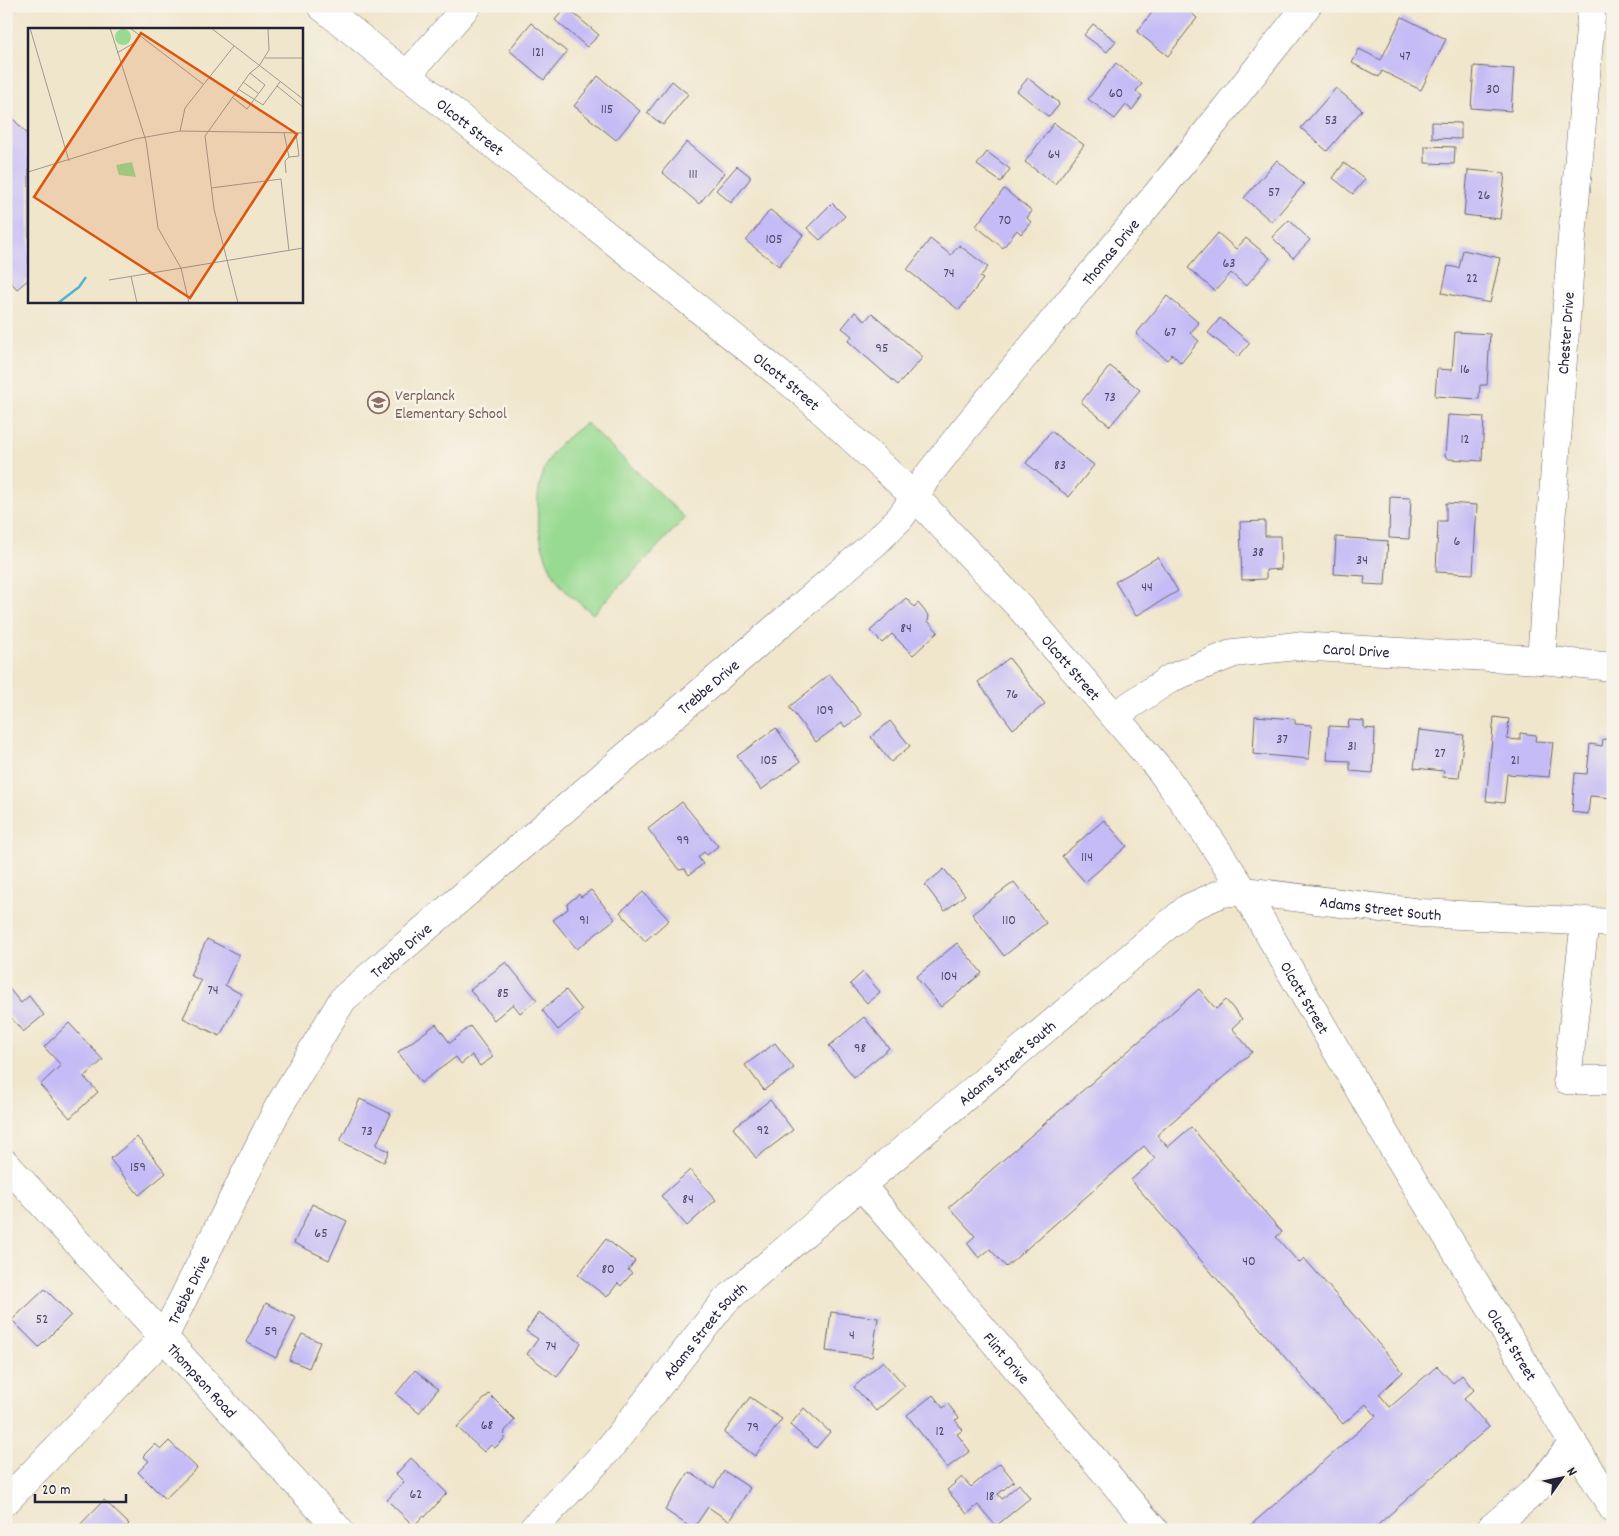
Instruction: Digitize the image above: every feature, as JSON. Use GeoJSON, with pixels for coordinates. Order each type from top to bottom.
{"type":"FeatureCollection","features":[{"type":"Feature","properties":{"kind":"street","name":"Olcott Street"},"geometry":{"type":"LineString","coordinates":[[321,6],[802,392],[916,497],[1018,605],[1114,716],[1160,771],[1208,835],[1244,891],[1392,1146],[1613,1509]]}},
{"type":"Feature","properties":{"kind":"street"},"geometry":{"type":"LineString","coordinates":[[407,75],[467,6]]}},
{"type":"Feature","properties":{"kind":"street","name":"Thomas Drive"},"geometry":{"type":"LineString","coordinates":[[916,497],[926,478],[956,439],[1179,167],[1307,6]]}},
{"type":"Feature","properties":{"kind":"street","name":"Chester Drive"},"geometry":{"type":"LineString","coordinates":[[1541,660],[1572,240],[1592,6]]}},
{"type":"Feature","properties":{"kind":"street","name":"Trebbe Drive"},"geometry":{"type":"LineString","coordinates":[[6,1501],[164,1338],[278,1108],[343,999],[876,542],[900,518],[916,497]]}},
{"type":"Feature","properties":{"kind":"street","name":"Carol Drive"},"geometry":{"type":"LineString","coordinates":[[1114,716],[1171,678],[1234,653],[1296,646],[1541,660],[1613,667]]}},
{"type":"Feature","properties":{"kind":"street","name":"Adams Street South"},"geometry":{"type":"LineString","coordinates":[[532,1530],[608,1450],[725,1301],[1188,908],[1222,894],[1244,891],[1421,913],[1613,923]]}},
{"type":"Feature","properties":{"kind":"street"},"geometry":{"type":"LineString","coordinates":[[1585,921],[1567,1080],[1613,1080]]}},
{"type":"Feature","properties":{"kind":"street","name":"Thompson Road"},"geometry":{"type":"LineString","coordinates":[[6,1164],[339,1530]]}},
{"type":"Feature","properties":{"kind":"street","name":"Flint Drive"},"geometry":{"type":"LineString","coordinates":[[861,1185],[1154,1530]]}},
{"type":"Feature","properties":{"kind":"street"},"geometry":{"type":"LineString","coordinates":[[1489,1530],[1538,1488],[1573,1443]]}},
{"type":"Feature","properties":{"kind":"green space"},"geometry":{"type":"Polygon","coordinates":[[[586,423],[685,518],[593,614],[566,592],[553,573],[540,537],[538,517],[538,497],[542,478],[549,460],[559,445],[586,423]]]}},
{"type":"Feature","properties":{"kind":"building"},"geometry":{"type":"Polygon","coordinates":[[[1157,6],[1183,6],[1197,18],[1168,56],[1137,32],[1157,6]]]}},
{"type":"Feature","properties":{"kind":"building"},"geometry":{"type":"Polygon","coordinates":[[[566,7],[599,35],[587,47],[555,20],[566,7]]]}},
{"type":"Feature","properties":{"kind":"building"},"geometry":{"type":"Polygon","coordinates":[[[1402,17],[1446,39],[1421,90],[1382,71],[1379,77],[1352,63],[1359,49],[1381,60],[1402,17]]]}},
{"type":"Feature","properties":{"kind":"building"},"geometry":{"type":"Polygon","coordinates":[[[531,23],[567,52],[544,80],[509,50],[531,23]]]}},
{"type":"Feature","properties":{"kind":"building"},"geometry":{"type":"Polygon","coordinates":[[[1093,24],[1116,41],[1107,52],[1084,35],[1093,24]]]}},
{"type":"Feature","properties":{"kind":"building"},"geometry":{"type":"Polygon","coordinates":[[[1116,63],[1142,84],[1136,91],[1142,96],[1132,110],[1126,105],[1115,119],[1088,99],[1116,63]]]}},
{"type":"Feature","properties":{"kind":"building"},"geometry":{"type":"Polygon","coordinates":[[[1474,66],[1514,69],[1511,111],[1471,108],[1474,66]]]}},
{"type":"Feature","properties":{"kind":"building"},"geometry":{"type":"Polygon","coordinates":[[[598,76],[640,111],[616,140],[574,106],[598,76]]]}},
{"type":"Feature","properties":{"kind":"building"},"geometry":{"type":"Polygon","coordinates":[[[1028,78],[1058,102],[1059,105],[1049,117],[1017,91],[1028,78]]]}},
{"type":"Feature","properties":{"kind":"building"},"geometry":{"type":"Polygon","coordinates":[[[672,81],[688,94],[663,125],[647,113],[672,81]]]}},
{"type":"Feature","properties":{"kind":"building"},"geometry":{"type":"Polygon","coordinates":[[[1336,88],[1362,110],[1327,151],[1301,128],[1336,88]]]}},
{"type":"Feature","properties":{"kind":"building"},"geometry":{"type":"Polygon","coordinates":[[[6,111],[28,135],[28,280],[17,289],[6,277],[6,111]]]}},
{"type":"Feature","properties":{"kind":"building"},"geometry":{"type":"Polygon","coordinates":[[[1432,122],[1461,123],[1461,139],[1432,138],[1432,122]]]}},
{"type":"Feature","properties":{"kind":"building"},"geometry":{"type":"Polygon","coordinates":[[[1054,123],[1084,145],[1055,184],[1025,162],[1054,123]]]}},
{"type":"Feature","properties":{"kind":"building"},"geometry":{"type":"Polygon","coordinates":[[[687,142],[724,173],[699,204],[662,172],[687,142]]]}},
{"type":"Feature","properties":{"kind":"building"},"geometry":{"type":"Polygon","coordinates":[[[1425,146],[1455,147],[1454,164],[1425,163],[1425,146]]]}},
{"type":"Feature","properties":{"kind":"building"},"geometry":{"type":"Polygon","coordinates":[[[987,152],[1010,169],[1001,182],[977,165],[987,152]]]}},
{"type":"Feature","properties":{"kind":"building"},"geometry":{"type":"Polygon","coordinates":[[[1277,160],[1304,184],[1272,222],[1244,198],[1277,160]]]}},
{"type":"Feature","properties":{"kind":"building"},"geometry":{"type":"Polygon","coordinates":[[[1344,163],[1365,179],[1353,194],[1333,178],[1344,163]]]}},
{"type":"Feature","properties":{"kind":"building"},"geometry":{"type":"Polygon","coordinates":[[[737,166],[750,176],[750,179],[731,203],[716,190],[737,166]]]}},
{"type":"Feature","properties":{"kind":"building"},"geometry":{"type":"Polygon","coordinates":[[[1468,170],[1505,173],[1500,219],[1464,215],[1468,170]]]}},
{"type":"Feature","properties":{"kind":"building"},"geometry":{"type":"Polygon","coordinates":[[[1004,189],[1032,211],[1027,218],[1031,222],[1021,234],[1017,230],[1003,248],[976,226],[1004,189]]]}},
{"type":"Feature","properties":{"kind":"building"},"geometry":{"type":"Polygon","coordinates":[[[832,203],[845,216],[820,240],[807,228],[832,203]]]}},
{"type":"Feature","properties":{"kind":"building"},"geometry":{"type":"Polygon","coordinates":[[[770,210],[803,235],[779,266],[746,241],[770,210]]]}},
{"type":"Feature","properties":{"kind":"building"},"geometry":{"type":"Polygon","coordinates":[[[1289,220],[1310,240],[1293,258],[1272,237],[1289,220]]]}},
{"type":"Feature","properties":{"kind":"building"},"geometry":{"type":"Polygon","coordinates":[[[1218,233],[1236,249],[1246,238],[1270,258],[1246,286],[1231,273],[1215,291],[1188,268],[1218,233]]]}},
{"type":"Feature","properties":{"kind":"building"},"geometry":{"type":"Polygon","coordinates":[[[930,239],[951,255],[959,245],[988,267],[980,277],[983,279],[959,310],[907,270],[930,239]]]}},
{"type":"Feature","properties":{"kind":"building"},"geometry":{"type":"Polygon","coordinates":[[[1463,250],[1500,258],[1490,303],[1442,293],[1448,266],[1459,268],[1463,250]]]}},
{"type":"Feature","properties":{"kind":"building"},"geometry":{"type":"Polygon","coordinates":[[[1167,296],[1199,323],[1190,333],[1199,341],[1181,363],[1172,354],[1167,360],[1136,334],[1167,296]]]}},
{"type":"Feature","properties":{"kind":"building"},"geometry":{"type":"Polygon","coordinates":[[[855,312],[865,321],[872,313],[923,357],[898,385],[848,341],[852,336],[842,328],[855,312]]]}},
{"type":"Feature","properties":{"kind":"building"},"geometry":{"type":"Polygon","coordinates":[[[1220,318],[1250,343],[1238,357],[1208,333],[1220,318]]]}},
{"type":"Feature","properties":{"kind":"building"},"geometry":{"type":"Polygon","coordinates":[[[1455,332],[1490,334],[1487,385],[1480,385],[1479,399],[1435,396],[1437,369],[1452,370],[1455,332]]]}},
{"type":"Feature","properties":{"kind":"building"},"geometry":{"type":"Polygon","coordinates":[[[1110,366],[1140,390],[1110,426],[1081,402],[1110,366]]]}},
{"type":"Feature","properties":{"kind":"building"},"geometry":{"type":"Polygon","coordinates":[[[1448,415],[1484,417],[1482,461],[1449,459],[1445,456],[1448,415]]]}},
{"type":"Feature","properties":{"kind":"building"},"geometry":{"type":"Polygon","coordinates":[[[1051,431],[1094,465],[1069,497],[1026,463],[1051,431]]]}},
{"type":"Feature","properties":{"kind":"building"},"geometry":{"type":"Polygon","coordinates":[[[1390,497],[1411,498],[1409,539],[1389,538],[1390,497]]]}},
{"type":"Feature","properties":{"kind":"building"},"geometry":{"type":"Polygon","coordinates":[[[1446,503],[1477,505],[1473,574],[1436,572],[1438,521],[1446,521],[1446,503]]]}},
{"type":"Feature","properties":{"kind":"building"},"geometry":{"type":"Polygon","coordinates":[[[1265,521],[1265,536],[1280,536],[1281,569],[1266,570],[1266,579],[1242,580],[1240,522],[1265,521]]]}},
{"type":"Feature","properties":{"kind":"building"},"geometry":{"type":"Polygon","coordinates":[[[1336,537],[1388,541],[1385,585],[1364,584],[1365,576],[1334,574],[1336,537]]]}},
{"type":"Feature","properties":{"kind":"building"},"geometry":{"type":"Polygon","coordinates":[[[1158,557],[1178,591],[1136,616],[1115,582],[1158,557]]]}},
{"type":"Feature","properties":{"kind":"building"},"geometry":{"type":"Polygon","coordinates":[[[906,598],[914,607],[918,603],[929,616],[928,621],[938,632],[913,655],[892,634],[882,643],[870,631],[906,598]]]}},
{"type":"Feature","properties":{"kind":"building"},"geometry":{"type":"Polygon","coordinates":[[[1009,658],[1045,704],[1013,729],[978,682],[1009,658]]]}},
{"type":"Feature","properties":{"kind":"building"},"geometry":{"type":"Polygon","coordinates":[[[830,674],[862,715],[845,727],[842,723],[816,742],[789,707],[830,674]]]}},
{"type":"Feature","properties":{"kind":"building"},"geometry":{"type":"Polygon","coordinates":[[[1255,716],[1295,719],[1295,724],[1312,725],[1309,759],[1253,754],[1255,716]]]}},
{"type":"Feature","properties":{"kind":"building"},"geometry":{"type":"Polygon","coordinates":[[[1494,717],[1509,719],[1507,739],[1520,740],[1520,733],[1536,735],[1535,741],[1553,742],[1549,777],[1507,774],[1504,803],[1486,801],[1494,717]]]}},
{"type":"Feature","properties":{"kind":"building"},"geometry":{"type":"Polygon","coordinates":[[[1349,720],[1364,721],[1364,728],[1375,729],[1373,773],[1350,771],[1350,761],[1327,760],[1329,726],[1348,727],[1349,720]]]}},
{"type":"Feature","properties":{"kind":"building"},"geometry":{"type":"Polygon","coordinates":[[[890,721],[910,746],[891,762],[871,737],[890,721]]]}},
{"type":"Feature","properties":{"kind":"building"},"geometry":{"type":"Polygon","coordinates":[[[776,728],[800,762],[761,790],[737,756],[776,728]]]}},
{"type":"Feature","properties":{"kind":"building"},"geometry":{"type":"Polygon","coordinates":[[[1419,730],[1464,735],[1459,778],[1443,777],[1444,771],[1414,768],[1419,730]]]}},
{"type":"Feature","properties":{"kind":"building"},"geometry":{"type":"Polygon","coordinates":[[[1603,739],[1613,740],[1613,798],[1590,796],[1588,814],[1572,812],[1575,773],[1587,774],[1590,744],[1602,746],[1603,739]]]}},
{"type":"Feature","properties":{"kind":"building"},"geometry":{"type":"Polygon","coordinates":[[[682,802],[718,846],[707,855],[704,852],[698,857],[703,864],[689,875],[685,869],[679,870],[648,829],[682,802]]]}},
{"type":"Feature","properties":{"kind":"building"},"geometry":{"type":"Polygon","coordinates":[[[1104,820],[1127,846],[1085,882],[1062,856],[1104,820]]]}},
{"type":"Feature","properties":{"kind":"building"},"geometry":{"type":"Polygon","coordinates":[[[944,869],[965,895],[945,911],[925,885],[944,869]]]}},
{"type":"Feature","properties":{"kind":"building"},"geometry":{"type":"Polygon","coordinates":[[[1014,882],[1046,923],[1004,956],[972,914],[1014,882]]]}},
{"type":"Feature","properties":{"kind":"building"},"geometry":{"type":"Polygon","coordinates":[[[591,890],[615,919],[577,949],[553,920],[568,909],[567,904],[579,894],[581,897],[591,890]]]}},
{"type":"Feature","properties":{"kind":"building"},"geometry":{"type":"Polygon","coordinates":[[[643,892],[669,920],[645,941],[620,912],[643,892]]]}},
{"type":"Feature","properties":{"kind":"building"},"geometry":{"type":"Polygon","coordinates":[[[207,939],[239,955],[225,985],[241,994],[220,1036],[183,1018],[201,981],[190,975],[207,939]]]}},
{"type":"Feature","properties":{"kind":"building"},"geometry":{"type":"Polygon","coordinates":[[[957,943],[982,973],[941,1007],[916,977],[957,943]]]}},
{"type":"Feature","properties":{"kind":"building"},"geometry":{"type":"Polygon","coordinates":[[[506,962],[537,1000],[520,1013],[513,1004],[494,1020],[470,990],[506,962]]]}},
{"type":"Feature","properties":{"kind":"building"},"geometry":{"type":"Polygon","coordinates":[[[863,972],[880,992],[867,1003],[850,984],[863,972]]]}},
{"type":"Feature","properties":{"kind":"building"},"geometry":{"type":"Polygon","coordinates":[[[6,985],[21,1003],[29,996],[44,1015],[23,1032],[9,1015],[6,1017],[6,985]]]}},
{"type":"Feature","properties":{"kind":"building"},"geometry":{"type":"Polygon","coordinates":[[[1199,989],[1216,1009],[1226,1000],[1242,1019],[1232,1028],[1252,1052],[1157,1135],[1168,1147],[1191,1127],[1282,1232],[1276,1237],[1299,1263],[1304,1258],[1403,1372],[1379,1394],[1390,1407],[1437,1366],[1453,1383],[1462,1375],[1474,1390],[1464,1399],[1489,1427],[1372,1530],[1245,1530],[1376,1416],[1366,1404],[1343,1424],[1131,1180],[1155,1159],[1144,1146],[1006,1267],[990,1249],[979,1258],[967,1243],[975,1236],[949,1207],[1199,989]]]}},
{"type":"Feature","properties":{"kind":"building"},"geometry":{"type":"Polygon","coordinates":[[[566,990],[582,1010],[558,1030],[542,1010],[566,990]]]}},
{"type":"Feature","properties":{"kind":"building"},"geometry":{"type":"Polygon","coordinates":[[[864,1017],[889,1048],[854,1077],[829,1046],[864,1017]]]}},
{"type":"Feature","properties":{"kind":"building"},"geometry":{"type":"Polygon","coordinates":[[[69,1023],[103,1060],[84,1077],[98,1092],[70,1118],[40,1085],[61,1065],[44,1047],[69,1023]]]}},
{"type":"Feature","properties":{"kind":"building"},"geometry":{"type":"Polygon","coordinates":[[[436,1024],[450,1043],[470,1026],[493,1057],[480,1066],[472,1055],[461,1064],[456,1057],[421,1083],[398,1052],[436,1024]]]}},
{"type":"Feature","properties":{"kind":"building"},"geometry":{"type":"Polygon","coordinates":[[[775,1043],[794,1068],[764,1090],[745,1065],[775,1043]]]}},
{"type":"Feature","properties":{"kind":"building"},"geometry":{"type":"Polygon","coordinates":[[[360,1099],[391,1114],[376,1145],[389,1151],[384,1162],[340,1141],[360,1099]]]}},
{"type":"Feature","properties":{"kind":"building"},"geometry":{"type":"Polygon","coordinates":[[[770,1100],[793,1130],[756,1158],[733,1128],[770,1100]]]}},
{"type":"Feature","properties":{"kind":"building"},"geometry":{"type":"Polygon","coordinates":[[[137,1137],[166,1173],[139,1195],[110,1159],[137,1137]]]}},
{"type":"Feature","properties":{"kind":"building"},"geometry":{"type":"Polygon","coordinates":[[[690,1170],[716,1200],[687,1226],[661,1196],[690,1170]]]}},
{"type":"Feature","properties":{"kind":"building"},"geometry":{"type":"Polygon","coordinates":[[[312,1204],[347,1221],[329,1260],[294,1243],[312,1204]]]}},
{"type":"Feature","properties":{"kind":"building"},"geometry":{"type":"Polygon","coordinates":[[[606,1239],[635,1261],[628,1270],[632,1273],[621,1286],[618,1283],[607,1297],[578,1275],[606,1239]]]}},
{"type":"Feature","properties":{"kind":"building"},"geometry":{"type":"Polygon","coordinates":[[[45,1289],[71,1315],[39,1347],[12,1320],[45,1289]]]}},
{"type":"Feature","properties":{"kind":"building"},"geometry":{"type":"Polygon","coordinates":[[[266,1303],[296,1318],[276,1358],[246,1342],[266,1303]]]}},
{"type":"Feature","properties":{"kind":"building"},"geometry":{"type":"Polygon","coordinates":[[[539,1312],[581,1343],[557,1377],[527,1354],[538,1339],[526,1331],[539,1312]]]}},
{"type":"Feature","properties":{"kind":"building"},"geometry":{"type":"Polygon","coordinates":[[[831,1312],[878,1318],[872,1357],[826,1351],[831,1312]]]}},
{"type":"Feature","properties":{"kind":"building"},"geometry":{"type":"Polygon","coordinates":[[[302,1334],[320,1342],[309,1368],[289,1360],[302,1334]]]}},
{"type":"Feature","properties":{"kind":"building"},"geometry":{"type":"Polygon","coordinates":[[[883,1361],[905,1386],[876,1411],[854,1387],[883,1361]]]}},
{"type":"Feature","properties":{"kind":"building"},"geometry":{"type":"Polygon","coordinates":[[[415,1370],[438,1389],[419,1413],[396,1394],[415,1370]]]}},
{"type":"Feature","properties":{"kind":"building"},"geometry":{"type":"Polygon","coordinates":[[[489,1394],[515,1420],[505,1431],[504,1439],[495,1448],[491,1445],[484,1452],[457,1427],[489,1394]]]}},
{"type":"Feature","properties":{"kind":"building"},"geometry":{"type":"Polygon","coordinates":[[[933,1395],[943,1408],[948,1404],[959,1418],[955,1420],[963,1430],[957,1434],[970,1451],[947,1468],[907,1415],[933,1395]]]}},
{"type":"Feature","properties":{"kind":"building"},"geometry":{"type":"Polygon","coordinates":[[[750,1397],[782,1419],[755,1456],[724,1433],[750,1397]]]}},
{"type":"Feature","properties":{"kind":"building"},"geometry":{"type":"Polygon","coordinates":[[[804,1408],[830,1432],[816,1448],[790,1425],[804,1408]]]}},
{"type":"Feature","properties":{"kind":"building"},"geometry":{"type":"Polygon","coordinates":[[[169,1441],[197,1468],[165,1499],[138,1472],[149,1461],[143,1456],[155,1444],[161,1449],[169,1441]]]}},
{"type":"Feature","properties":{"kind":"building"},"geometry":{"type":"Polygon","coordinates":[[[411,1458],[447,1493],[414,1526],[387,1500],[404,1482],[396,1474],[411,1458]]]}},
{"type":"Feature","properties":{"kind":"building"},"geometry":{"type":"Polygon","coordinates":[[[1000,1463],[1014,1481],[998,1494],[1002,1499],[1019,1484],[1030,1498],[996,1526],[978,1505],[967,1514],[947,1490],[962,1477],[971,1487],[1000,1463]]]}},
{"type":"Feature","properties":{"kind":"building"},"geometry":{"type":"Polygon","coordinates":[[[724,1471],[750,1488],[729,1521],[708,1507],[693,1529],[665,1510],[689,1472],[714,1488],[724,1471]]]}},
{"type":"Feature","properties":{"kind":"building"},"geometry":{"type":"Polygon","coordinates":[[[104,1500],[129,1524],[123,1530],[75,1530],[104,1500]]]}},
{"type":"Feature","properties":{"kind":"place","name":"Verplanck Elementary School"},"geometry":{"type":"Point","coordinates":[379,403]}}]}
